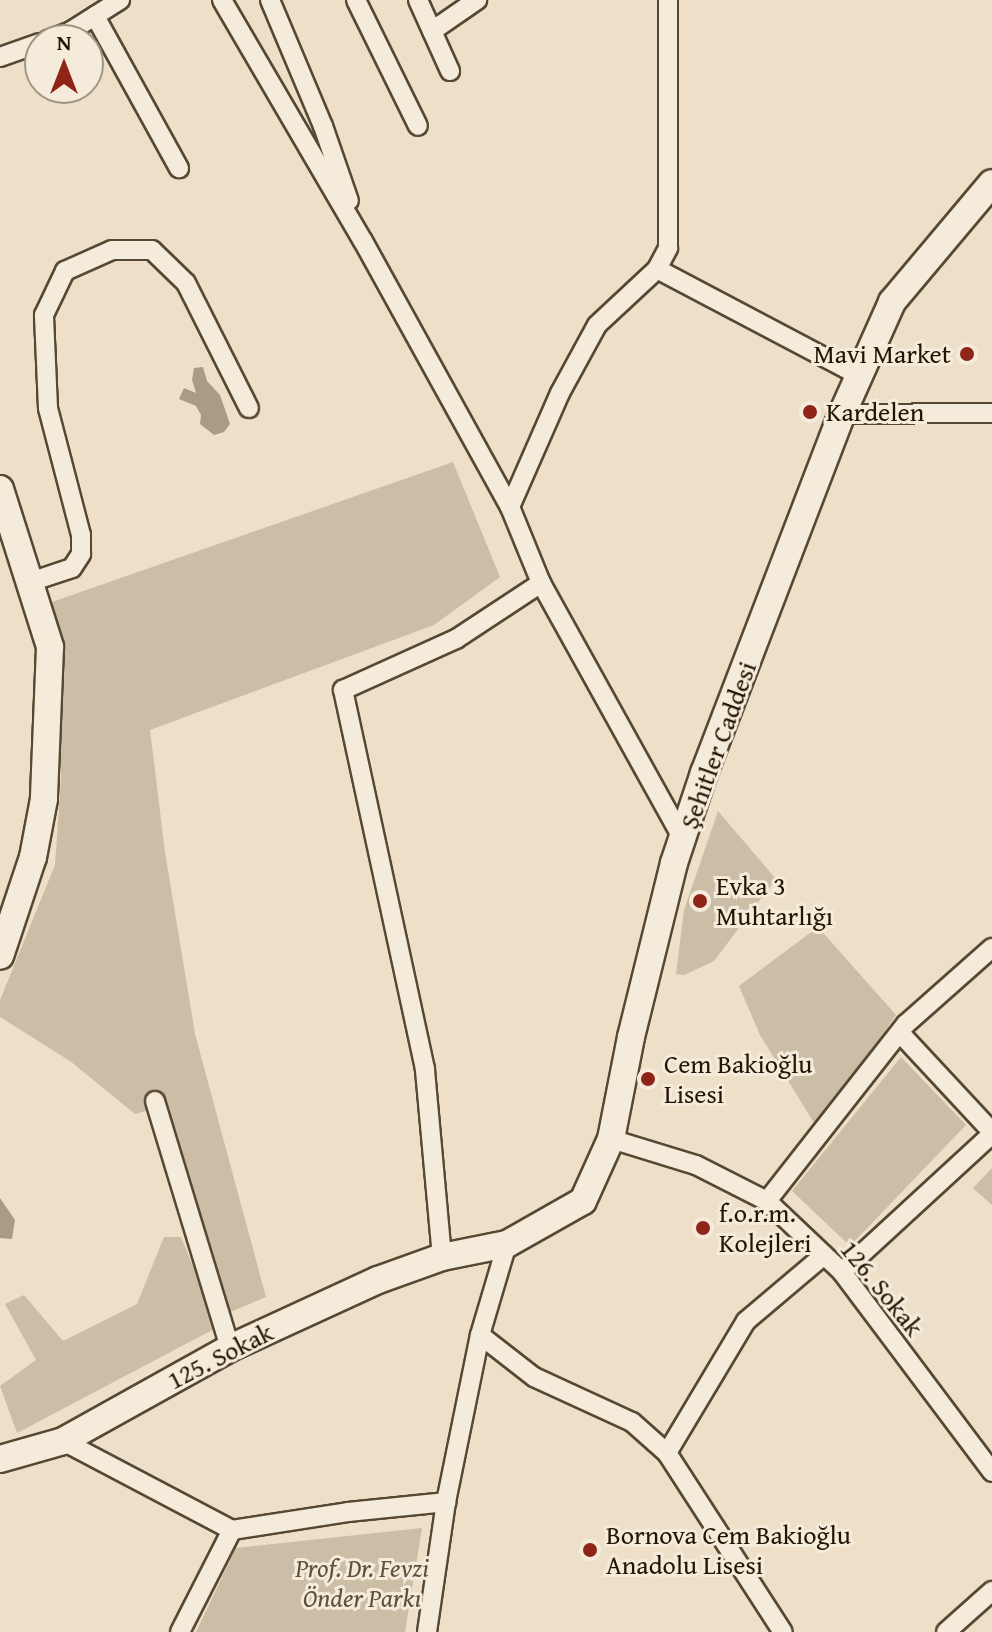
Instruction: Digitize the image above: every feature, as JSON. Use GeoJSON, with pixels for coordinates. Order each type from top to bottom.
{"type":"FeatureCollection","features":[{"type":"Feature","properties":{"kind":"street"},"geometry":{"type":"LineString","coordinates":[[82,24],[120,0]]}},
{"type":"Feature","properties":{"kind":"street"},"geometry":{"type":"LineString","coordinates":[[222,0],[363,241],[510,507],[541,583],[683,839]]}},
{"type":"Feature","properties":{"kind":"street"},"geometry":{"type":"LineString","coordinates":[[270,0],[323,126],[363,241]]}},
{"type":"Feature","properties":{"kind":"street"},"geometry":{"type":"LineString","coordinates":[[356,0],[418,126]]}},
{"type":"Feature","properties":{"kind":"street"},"geometry":{"type":"LineString","coordinates":[[418,0],[450,71]]}},
{"type":"Feature","properties":{"kind":"street"},"geometry":{"type":"LineString","coordinates":[[432,31],[477,0]]}},
{"type":"Feature","properties":{"kind":"street"},"geometry":{"type":"LineString","coordinates":[[510,507],[560,393],[597,325],[657,269],[668,248],[668,0]]}},
{"type":"Feature","properties":{"kind":"street"},"geometry":{"type":"LineString","coordinates":[[95,16],[179,168]]}},
{"type":"Feature","properties":{"kind":"street"},"geometry":{"type":"LineString","coordinates":[[0,57],[24,49]]}},
{"type":"Feature","properties":{"kind":"street","name":"Şehitler Caddesi"},"geometry":{"type":"LineString","coordinates":[[442,1257],[507,1244],[583,1201],[611,1139],[631,1037],[674,863],[704,773],[842,414],[892,302],[992,183]]}},
{"type":"Feature","properties":{"kind":"street"},"geometry":{"type":"LineString","coordinates":[[30,582],[72,568],[81,554],[81,535],[48,408],[44,315],[65,271],[112,250],[152,250],[186,283],[249,408]]}},
{"type":"Feature","properties":{"kind":"street"},"geometry":{"type":"LineString","coordinates":[[657,269],[858,375]]}},
{"type":"Feature","properties":{"kind":"street"},"geometry":{"type":"LineString","coordinates":[[842,414],[992,413]]}},
{"type":"Feature","properties":{"kind":"street"},"geometry":{"type":"LineString","coordinates":[[0,489],[50,647],[44,799],[33,857],[0,956]]}},
{"type":"Feature","properties":{"kind":"street"},"geometry":{"type":"LineString","coordinates":[[442,1257],[425,1069],[343,690],[456,639],[541,583]]}},
{"type":"Feature","properties":{"kind":"street"},"geometry":{"type":"LineString","coordinates":[[767,1201],[900,1033],[992,948]]}},
{"type":"Feature","properties":{"kind":"street"},"geometry":{"type":"LineString","coordinates":[[842,1272],[992,1133],[900,1033]]}},
{"type":"Feature","properties":{"kind":"street"},"geometry":{"type":"LineString","coordinates":[[155,1101],[230,1348]]}},
{"type":"Feature","properties":{"kind":"street","name":"126. Sokak"},"geometry":{"type":"LineString","coordinates":[[611,1139],[696,1165],[767,1201],[842,1272],[992,1472]]}},
{"type":"Feature","properties":{"kind":"street"},"geometry":{"type":"LineString","coordinates":[[427,1632],[446,1502],[480,1335],[507,1244]]}},
{"type":"Feature","properties":{"kind":"street"},"geometry":{"type":"LineString","coordinates":[[667,1453],[746,1321],[824,1255]]}},
{"type":"Feature","properties":{"kind":"street","name":"125. Sokak"},"geometry":{"type":"LineString","coordinates":[[0,1459],[63,1441],[230,1348],[378,1280],[442,1257]]}},
{"type":"Feature","properties":{"kind":"street"},"geometry":{"type":"LineString","coordinates":[[480,1335],[534,1377],[632,1422],[667,1453],[783,1632]]}},
{"type":"Feature","properties":{"kind":"street"},"geometry":{"type":"LineString","coordinates":[[63,1441],[232,1530],[348,1512],[446,1502]]}},
{"type":"Feature","properties":{"kind":"street"},"geometry":{"type":"LineString","coordinates":[[180,1632],[232,1530]]}},
{"type":"Feature","properties":{"kind":"street"},"geometry":{"type":"LineString","coordinates":[[946,1632],[992,1591]]}},
{"type":"Feature","properties":{"kind":"green space"},"geometry":{"type":"Polygon","coordinates":[[[453,462],[500,577],[434,625],[150,730],[165,852],[195,1034],[266,1297],[228,1313],[164,1106],[135,1114],[70,1061],[0,1017],[0,1000],[55,865],[61,778],[52,602],[453,462]]]}},
{"type":"Feature","properties":{"kind":"green space"},"geometry":{"type":"Polygon","coordinates":[[[718,811],[776,879],[714,961],[684,975],[676,974],[684,910],[718,811]]]}},
{"type":"Feature","properties":{"kind":"green space"},"geometry":{"type":"Polygon","coordinates":[[[818,927],[896,1015],[844,1090],[814,1123],[760,1035],[739,986],[818,927]]]}},
{"type":"Feature","properties":{"kind":"green space"},"geometry":{"type":"Polygon","coordinates":[[[901,1057],[966,1125],[850,1246],[792,1191],[901,1057]]]}},
{"type":"Feature","properties":{"kind":"green space"},"geometry":{"type":"Polygon","coordinates":[[[992,1168],[992,1205],[973,1188],[992,1168]]]}},
{"type":"Feature","properties":{"kind":"green space"},"geometry":{"type":"Polygon","coordinates":[[[164,1237],[181,1237],[218,1327],[17,1433],[0,1386],[36,1360],[5,1304],[24,1295],[63,1341],[137,1304],[164,1237]]]}},
{"type":"Feature","properties":{"kind":"green space","name":"Prof. Dr. Fevzi Önder Parkı"},"geometry":{"type":"Polygon","coordinates":[[[422,1528],[405,1632],[196,1632],[236,1548],[422,1528]]]}},
{"type":"Feature","properties":{"kind":"shaded area"},"geometry":{"type":"Polygon","coordinates":[[[203,367],[207,381],[220,395],[230,424],[224,432],[214,435],[200,424],[201,415],[196,406],[179,399],[184,388],[196,393],[192,380],[194,368],[203,367]]]}},
{"type":"Feature","properties":{"kind":"shaded area"},"geometry":{"type":"Polygon","coordinates":[[[0,1198],[15,1220],[12,1239],[0,1238],[0,1198]]]}},
{"type":"Feature","properties":{"kind":"place","name":"Mavi Market"},"geometry":{"type":"Point","coordinates":[967,354]}},
{"type":"Feature","properties":{"kind":"place","name":"Kardelen"},"geometry":{"type":"Point","coordinates":[810,412]}},
{"type":"Feature","properties":{"kind":"place","name":"Evka 3 Muhtarlığı"},"geometry":{"type":"Point","coordinates":[700,901]}},
{"type":"Feature","properties":{"kind":"place","name":"Cem Bakioğlu Lisesi"},"geometry":{"type":"Point","coordinates":[648,1079]}},
{"type":"Feature","properties":{"kind":"place","name":"f.o.r.m. Kolejleri"},"geometry":{"type":"Point","coordinates":[703,1228]}},
{"type":"Feature","properties":{"kind":"place","name":"Bornova Cem Bakioğlu Anadolu Lisesi"},"geometry":{"type":"Point","coordinates":[590,1550]}}]}
